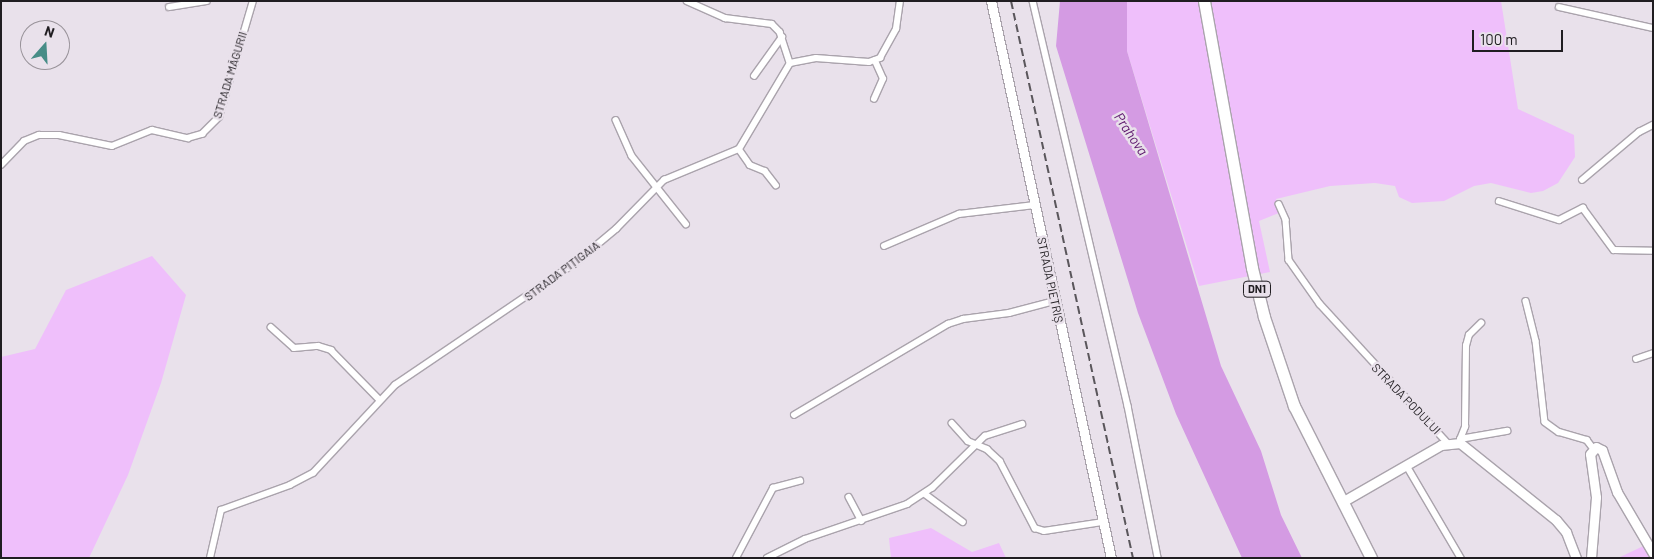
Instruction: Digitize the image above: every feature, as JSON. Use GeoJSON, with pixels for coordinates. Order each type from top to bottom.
{"type":"FeatureCollection","features":[{"type":"Feature","properties":{"kind":"highway","name":"DN1"},"geometry":{"type":"LineString","coordinates":[[1197,1],[1240,242],[1262,334],[1295,425],[1364,558]]}},
{"type":"Feature","properties":{"kind":"highway","name":"DN1"},"geometry":{"type":"LineString","coordinates":[[1204,1],[1252,268],[1264,316],[1294,406],[1371,558]]}},
{"type":"Feature","properties":{"kind":"main road","name":"STRADA PIETRIȘ"},"geometry":{"type":"LineString","coordinates":[[991,1],[1054,301],[1111,558]]}},
{"type":"Feature","properties":{"kind":"main road"},"geometry":{"type":"LineString","coordinates":[[1342,502],[1454,441]]}},
{"type":"Feature","properties":{"kind":"main road","name":"STRADA PODULUI"},"geometry":{"type":"LineString","coordinates":[[1454,441],[1466,445],[1556,520],[1566,532],[1576,558]]}},
{"type":"Feature","properties":{"kind":"main road"},"geometry":{"type":"LineString","coordinates":[[1591,558],[1596,497],[1590,454],[1594,448],[1602,450],[1617,492],[1653,553]]}},
{"type":"Feature","properties":{"kind":"street"},"geometry":{"type":"LineString","coordinates":[[169,7],[207,1]]}},
{"type":"Feature","properties":{"kind":"street","name":"STRADA MĂGURII"},"geometry":{"type":"LineString","coordinates":[[1,165],[24,141],[40,135],[59,134],[112,146],[152,130],[188,138],[211,129],[219,117],[252,1]]}},
{"type":"Feature","properties":{"kind":"street"},"geometry":{"type":"LineString","coordinates":[[687,1],[725,18],[767,22],[777,27],[782,37],[790,63],[739,149],[750,165],[765,171],[776,185]]}},
{"type":"Feature","properties":{"kind":"street"},"geometry":{"type":"LineString","coordinates":[[790,63],[810,59],[875,60],[885,53],[893,37],[900,14],[900,1]]}},
{"type":"Feature","properties":{"kind":"street"},"geometry":{"type":"LineString","coordinates":[[1033,1],[1128,406],[1158,558]]}},
{"type":"Feature","properties":{"kind":"street"},"geometry":{"type":"LineString","coordinates":[[1559,7],[1653,28]]}},
{"type":"Feature","properties":{"kind":"street"},"geometry":{"type":"LineString","coordinates":[[754,76],[782,37]]}},
{"type":"Feature","properties":{"kind":"street"},"geometry":{"type":"LineString","coordinates":[[874,99],[884,78],[875,60]]}},
{"type":"Feature","properties":{"kind":"street"},"geometry":{"type":"LineString","coordinates":[[616,120],[632,156],[686,224]]}},
{"type":"Feature","properties":{"kind":"street"},"geometry":{"type":"LineString","coordinates":[[1582,180],[1638,132],[1653,125]]}},
{"type":"Feature","properties":{"kind":"street","name":"STRADA PIȚIGAIA"},"geometry":{"type":"LineString","coordinates":[[210,558],[221,510],[290,485],[313,473],[379,399],[407,376],[574,264],[616,229],[657,186],[677,174],[739,149]]}},
{"type":"Feature","properties":{"kind":"street"},"geometry":{"type":"LineString","coordinates":[[1499,201],[1559,220],[1583,208],[1614,250],[1653,251]]}},
{"type":"Feature","properties":{"kind":"street","name":"STRADA PODULUI"},"geometry":{"type":"LineString","coordinates":[[1279,204],[1286,216],[1289,260],[1320,304],[1454,441]]}},
{"type":"Feature","properties":{"kind":"street"},"geometry":{"type":"LineString","coordinates":[[884,246],[959,214],[1034,205]]}},
{"type":"Feature","properties":{"kind":"street"},"geometry":{"type":"LineString","coordinates":[[1526,300],[1536,341],[1544,422],[1559,432],[1587,440],[1594,448]]}},
{"type":"Feature","properties":{"kind":"street"},"geometry":{"type":"LineString","coordinates":[[794,415],[948,324],[963,319],[1009,313],[1054,301]]}},
{"type":"Feature","properties":{"kind":"street"},"geometry":{"type":"LineString","coordinates":[[1454,441],[1465,428],[1466,346],[1469,335],[1481,323]]}},
{"type":"Feature","properties":{"kind":"street"},"geometry":{"type":"LineString","coordinates":[[271,327],[294,348],[318,346],[331,350],[379,399]]}},
{"type":"Feature","properties":{"kind":"street"},"geometry":{"type":"LineString","coordinates":[[1636,359],[1653,353]]}},
{"type":"Feature","properties":{"kind":"street"},"geometry":{"type":"LineString","coordinates":[[952,422],[968,440],[987,449],[1005,468],[1035,528],[1044,531],[1103,522]]}},
{"type":"Feature","properties":{"kind":"street"},"geometry":{"type":"LineString","coordinates":[[767,558],[805,539],[907,504],[925,494],[976,444],[994,432],[1022,424]]}},
{"type":"Feature","properties":{"kind":"street"},"geometry":{"type":"LineString","coordinates":[[1454,441],[1507,431]]}},
{"type":"Feature","properties":{"kind":"street"},"geometry":{"type":"LineString","coordinates":[[1407,466],[1461,558]]}},
{"type":"Feature","properties":{"kind":"street"},"geometry":{"type":"LineString","coordinates":[[736,558],[773,488],[800,481]]}},
{"type":"Feature","properties":{"kind":"street"},"geometry":{"type":"LineString","coordinates":[[925,494],[963,522]]}},
{"type":"Feature","properties":{"kind":"street"},"geometry":{"type":"LineString","coordinates":[[849,497],[862,521]]}},
{"type":"Feature","properties":{"kind":"shaded area"},"geometry":{"type":"Polygon","coordinates":[[[1127,1],[1501,1],[1518,109],[1574,135],[1575,157],[1558,183],[1543,191],[1531,193],[1491,183],[1474,186],[1444,201],[1412,203],[1399,197],[1395,186],[1375,183],[1330,186],[1276,199],[1279,213],[1259,221],[1270,272],[1199,286],[1127,51],[1127,1]]]}},
{"type":"Feature","properties":{"kind":"shaded area"},"geometry":{"type":"Polygon","coordinates":[[[152,256],[186,295],[161,383],[128,475],[89,558],[1,558],[1,357],[35,349],[66,290],[152,256]]]}},
{"type":"Feature","properties":{"kind":"shaded area"},"geometry":{"type":"Polygon","coordinates":[[[931,528],[972,552],[999,543],[1006,558],[891,558],[889,538],[931,528]]]}},
{"type":"Feature","properties":{"kind":"shaded area"},"geometry":{"type":"Polygon","coordinates":[[[1652,542],[1653,558],[1618,558],[1652,542]]]}},
{"type":"Feature","properties":{"kind":"water","name":"Prahova"},"geometry":{"type":"Polygon","coordinates":[[[1060,1],[1127,1],[1127,51],[1221,366],[1261,451],[1281,515],[1302,558],[1242,558],[1176,414],[1138,313],[1056,46],[1060,1]]]}},
{"type":"Feature","properties":{"kind":"railway"},"geometry":{"type":"LineString","coordinates":[[1011,1],[1133,558]]}}]}
